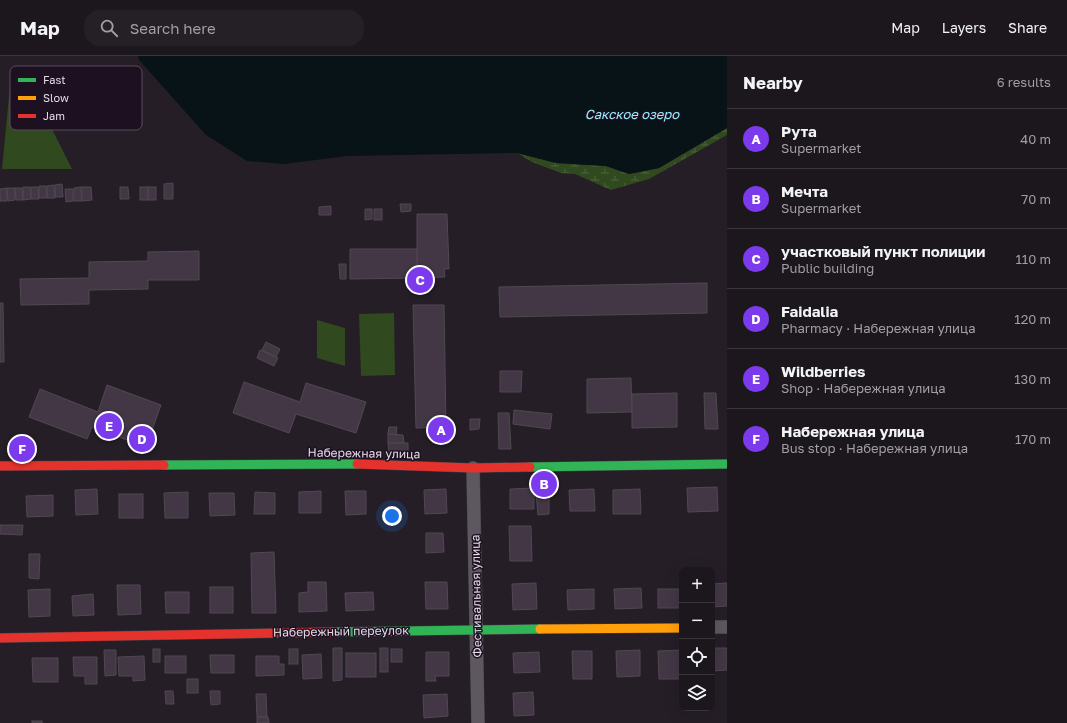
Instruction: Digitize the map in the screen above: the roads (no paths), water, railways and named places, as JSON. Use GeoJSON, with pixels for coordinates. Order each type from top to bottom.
{"type":"FeatureCollection","features":[{"type":"Feature","properties":{"kind":"street","name":"Набережная улица"},"geometry":{"type":"LineString","coordinates":[[0,466],[383,464],[473,468],[727,464]]}},
{"type":"Feature","properties":{"kind":"street","name":"Фестивальная улица"},"geometry":{"type":"LineString","coordinates":[[473,468],[478,723]]}},
{"type":"Feature","properties":{"kind":"street"},"geometry":{"type":"LineString","coordinates":[[715,627],[727,627]]}},
{"type":"Feature","properties":{"kind":"street","name":"Набережный переулок"},"geometry":{"type":"LineString","coordinates":[[0,638],[476,629],[679,628]]}},
{"type":"Feature","properties":{"kind":"water","name":"Сакское озеро"},"geometry":{"type":"Polygon","coordinates":[[[138,56],[727,56],[727,128],[659,168],[629,174],[606,166],[556,163],[517,153],[347,156],[284,164],[247,161],[206,135],[139,60],[138,56]]]}},
{"type":"Feature","properties":{"kind":"place","name":"участковый пункт полиции"},"geometry":{"type":"Point","coordinates":[420,280]}},
{"type":"Feature","properties":{"kind":"place","name":"Wildberries"},"geometry":{"type":"Point","coordinates":[109,426]}},
{"type":"Feature","properties":{"kind":"place","name":"Рута"},"geometry":{"type":"Point","coordinates":[441,430]}},
{"type":"Feature","properties":{"kind":"place","name":"Faidalia"},"geometry":{"type":"Point","coordinates":[142,439]}},
{"type":"Feature","properties":{"kind":"place","name":"Набережная улица"},"geometry":{"type":"Point","coordinates":[22,449]}},
{"type":"Feature","properties":{"kind":"place","name":"Мечта"},"geometry":{"type":"Point","coordinates":[544,484]}}]}
